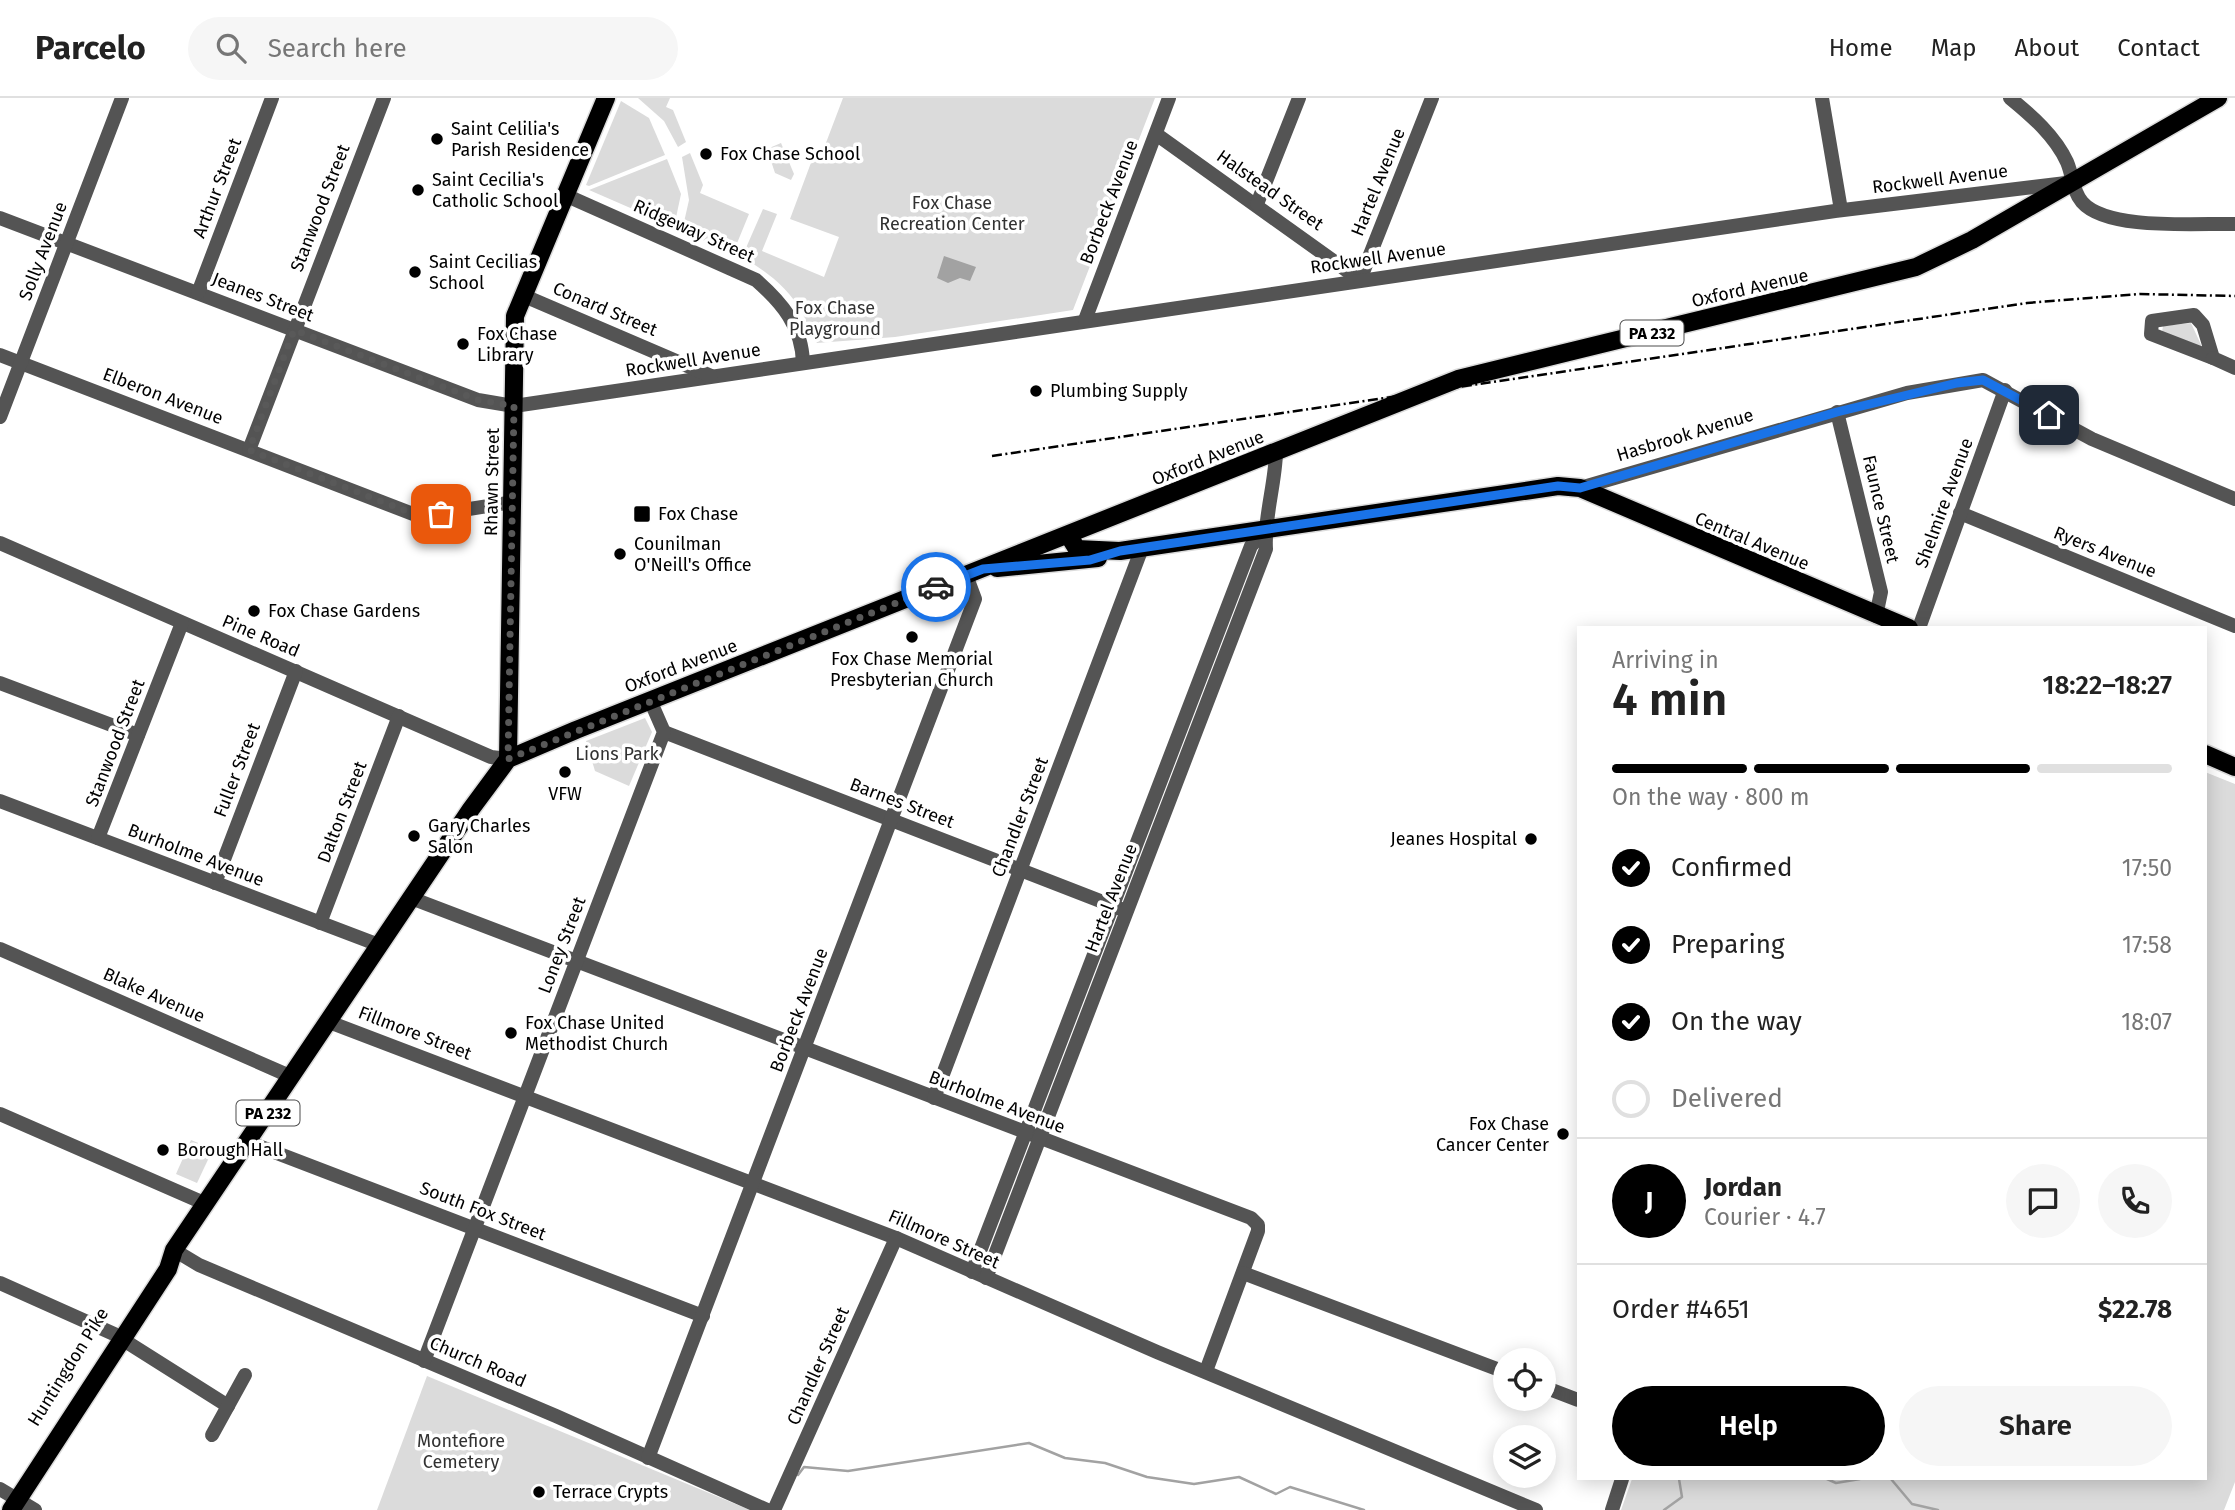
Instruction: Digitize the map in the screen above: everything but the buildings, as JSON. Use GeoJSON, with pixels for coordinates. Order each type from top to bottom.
{"type":"FeatureCollection","features":[{"type":"Feature","properties":{"kind":"main road","name":"Rhawn Street"},"geometry":{"type":"LineString","coordinates":[[508,759],[515,316],[606,98]]}},
{"type":"Feature","properties":{"kind":"main road","name":"Oxford Avenue"},"geometry":{"type":"LineString","coordinates":[[508,759],[1458,379],[1901,272],[1948,253],[2218,98]]}},
{"type":"Feature","properties":{"kind":"main road","name":"Hasbrook Avenue"},"geometry":{"type":"LineString","coordinates":[[975,572],[1090,560],[1120,551],[1558,486],[1580,488]]}},
{"type":"Feature","properties":{"kind":"main road","name":"Central Avenue"},"geometry":{"type":"LineString","coordinates":[[1580,488],[1903,626]]}},
{"type":"Feature","properties":{"kind":"main road","name":"Hasbrook Avenue"},"geometry":{"type":"LineString","coordinates":[[1069,536],[1081,550],[1120,551]]}},
{"type":"Feature","properties":{"kind":"main road"},"geometry":{"type":"LineString","coordinates":[[2207,755],[2235,767]]}},
{"type":"Feature","properties":{"kind":"main road","name":"PA 232"},"geometry":{"type":"LineString","coordinates":[[329,1022],[508,759]]}},
{"type":"Feature","properties":{"kind":"main road","name":"Huntingdon Pike"},"geometry":{"type":"LineString","coordinates":[[0,1510],[118,1336],[160,1261],[174,1250],[329,1022]]}},
{"type":"Feature","properties":{"kind":"street","name":"Solly Avenue"},"geometry":{"type":"LineString","coordinates":[[0,417],[122,98]]}},
{"type":"Feature","properties":{"kind":"street","name":"Arthur Street"},"geometry":{"type":"LineString","coordinates":[[198,293],[272,98]]}},
{"type":"Feature","properties":{"kind":"street","name":"Borbeck Avenue"},"geometry":{"type":"LineString","coordinates":[[1085,320],[1169,98]]}},
{"type":"Feature","properties":{"kind":"street"},"geometry":{"type":"LineString","coordinates":[[1258,204],[1299,98]]}},
{"type":"Feature","properties":{"kind":"street","name":"Hartel Avenue"},"geometry":{"type":"LineString","coordinates":[[1360,280],[1432,98]]}},
{"type":"Feature","properties":{"kind":"street"},"geometry":{"type":"LineString","coordinates":[[1822,98],[1841,210]]}},
{"type":"Feature","properties":{"kind":"street"},"geometry":{"type":"LineString","coordinates":[[2010,98],[2043,128],[2061,150],[2069,166],[2071,183],[2083,202],[2105,216],[2122,220],[2235,224]]}},
{"type":"Feature","properties":{"kind":"street","name":"Stanwood Street"},"geometry":{"type":"LineString","coordinates":[[249,450],[381,99]]}},
{"type":"Feature","properties":{"kind":"street","name":"Halstead Street"},"geometry":{"type":"LineString","coordinates":[[1156,134],[1258,204],[1360,280]]}},
{"type":"Feature","properties":{"kind":"street","name":"Rockwell Avenue"},"geometry":{"type":"LineString","coordinates":[[514,406],[1841,210],[2071,183]]}},
{"type":"Feature","properties":{"kind":"street","name":"Ridgeway Street"},"geometry":{"type":"LineString","coordinates":[[565,195],[756,280],[781,303],[792,321],[801,340],[803,363]]}},
{"type":"Feature","properties":{"kind":"street","name":"Jeanes Street"},"geometry":{"type":"LineString","coordinates":[[0,218],[478,400],[514,406]]}},
{"type":"Feature","properties":{"kind":"street","name":"Conard Street"},"geometry":{"type":"LineString","coordinates":[[522,296],[711,376]]}},
{"type":"Feature","properties":{"kind":"street","name":"Elberon Avenue"},"geometry":{"type":"LineString","coordinates":[[0,355],[425,516],[513,502]]}},
{"type":"Feature","properties":{"kind":"street"},"geometry":{"type":"LineString","coordinates":[[2213,358],[2235,368]]}},
{"type":"Feature","properties":{"kind":"street","name":"Hasbrook Avenue"},"geometry":{"type":"LineString","coordinates":[[1580,488],[1837,412],[1957,383],[1983,380],[2092,439],[2235,499]]}},
{"type":"Feature","properties":{"kind":"street","name":"Shelmire Avenue"},"geometry":{"type":"LineString","coordinates":[[1920,626],[2005,390]]}},
{"type":"Feature","properties":{"kind":"street","name":"Faunce Street"},"geometry":{"type":"LineString","coordinates":[[1837,412],[1881,592],[1875,616]]}},
{"type":"Feature","properties":{"kind":"street","name":"Hartel Avenue"},"geometry":{"type":"LineString","coordinates":[[979,1275],[1026,1133],[1266,549],[1265,531],[1275,485],[1276,453]]}},
{"type":"Feature","properties":{"kind":"street","name":"Ryers Avenue"},"geometry":{"type":"LineString","coordinates":[[1960,513],[2235,626]]}},
{"type":"Feature","properties":{"kind":"street","name":"Pine Road"},"geometry":{"type":"LineString","coordinates":[[0,543],[491,757],[508,759]]}},
{"type":"Feature","properties":{"kind":"street","name":"Chandler Street"},"geometry":{"type":"LineString","coordinates":[[934,1098],[1142,548]]}},
{"type":"Feature","properties":{"kind":"street","name":"Borbeck Avenue"},"geometry":{"type":"LineString","coordinates":[[648,1458],[975,599],[975,572]]}},
{"type":"Feature","properties":{"kind":"street","name":"Stanwood Street"},"geometry":{"type":"LineString","coordinates":[[99,838],[182,623]]}},
{"type":"Feature","properties":{"kind":"street","name":"Fuller Street"},"geometry":{"type":"LineString","coordinates":[[215,883],[296,671]]}},
{"type":"Feature","properties":{"kind":"street"},"geometry":{"type":"LineString","coordinates":[[0,683],[138,735]]}},
{"type":"Feature","properties":{"kind":"street"},"geometry":{"type":"LineString","coordinates":[[650,701],[664,732]]}},
{"type":"Feature","properties":{"kind":"street","name":"Dalton Street"},"geometry":{"type":"LineString","coordinates":[[320,923],[399,716]]}},
{"type":"Feature","properties":{"kind":"street","name":"Barnes Street"},"geometry":{"type":"LineString","coordinates":[[664,732],[1120,908]]}},
{"type":"Feature","properties":{"kind":"street","name":"Loney Street"},"geometry":{"type":"LineString","coordinates":[[424,1361],[664,732]]}},
{"type":"Feature","properties":{"kind":"street","name":"Burholme Avenue"},"geometry":{"type":"LineString","coordinates":[[0,801],[379,946]]}},
{"type":"Feature","properties":{"kind":"street","name":"Burholme Avenue"},"geometry":{"type":"LineString","coordinates":[[411,898],[1251,1218],[1258,1226],[1258,1231],[1206,1371]]}},
{"type":"Feature","properties":{"kind":"street","name":"Hartel Avenue"},"geometry":{"type":"LineString","coordinates":[[979,1275],[1041,1139],[1120,908]]}},
{"type":"Feature","properties":{"kind":"street","name":"Blake Avenue"},"geometry":{"type":"LineString","coordinates":[[0,949],[292,1077]]}},
{"type":"Feature","properties":{"kind":"street","name":"Fillmore Street"},"geometry":{"type":"LineString","coordinates":[[329,1022],[897,1238],[1536,1510]]}},
{"type":"Feature","properties":{"kind":"street"},"geometry":{"type":"LineString","coordinates":[[0,1114],[206,1204]]}},
{"type":"Feature","properties":{"kind":"street","name":"South Fox Street"},"geometry":{"type":"LineString","coordinates":[[248,1142],[703,1316]]}},
{"type":"Feature","properties":{"kind":"street","name":"Chandler Street"},"geometry":{"type":"LineString","coordinates":[[774,1510],[897,1238]]}},
{"type":"Feature","properties":{"kind":"street","name":"Church Road"},"geometry":{"type":"LineString","coordinates":[[174,1250],[184,1259],[767,1510]]}},
{"type":"Feature","properties":{"kind":"street"},"geometry":{"type":"LineString","coordinates":[[1243,1273],[1493,1367]]}},
{"type":"Feature","properties":{"kind":"street"},"geometry":{"type":"LineString","coordinates":[[0,1283],[118,1336],[228,1406]]}},
{"type":"Feature","properties":{"kind":"street"},"geometry":{"type":"LineString","coordinates":[[212,1435],[245,1375]]}},
{"type":"Feature","properties":{"kind":"street"},"geometry":{"type":"LineString","coordinates":[[1556,1392],[1577,1400]]}},
{"type":"Feature","properties":{"kind":"street"},"geometry":{"type":"LineString","coordinates":[[1612,1510],[1622,1480]]}},
{"type":"Feature","properties":{"kind":"street"},"geometry":{"type":"LineString","coordinates":[[10,1498],[35,1510]]}},
{"type":"Feature","properties":{"kind":"green space"},"geometry":{"type":"Polygon","coordinates":[[[638,98],[670,98],[666,107],[673,110],[686,142],[678,147],[664,121],[638,98]]]}},
{"type":"Feature","properties":{"kind":"green space","name":"Fox Chase Recreation Center"},"geometry":{"type":"Polygon","coordinates":[[[843,98],[1155,98],[1073,310],[895,337],[817,343],[791,296],[768,274],[742,257],[763,209],[777,214],[762,251],[824,277],[839,237],[790,219],[815,152],[824,148],[843,98]]]}},
{"type":"Feature","properties":{"kind":"green space"},"geometry":{"type":"Polygon","coordinates":[[[621,101],[649,118],[665,155],[586,185],[621,101]]]}},
{"type":"Feature","properties":{"kind":"green space"},"geometry":{"type":"Polygon","coordinates":[[[781,143],[794,174],[791,180],[775,173],[767,149],[781,143]]]}},
{"type":"Feature","properties":{"kind":"green space"},"geometry":{"type":"Polygon","coordinates":[[[690,153],[703,185],[700,193],[749,214],[733,253],[682,231],[689,200],[682,157],[690,153]]]}},
{"type":"Feature","properties":{"kind":"green space"},"geometry":{"type":"Polygon","coordinates":[[[667,159],[681,194],[674,227],[589,190],[667,159]]]}},
{"type":"Feature","properties":{"kind":"green space"},"geometry":{"type":"Polygon","coordinates":[[[2191,323],[2203,349],[2162,332],[2163,326],[2191,323]]]}},
{"type":"Feature","properties":{"kind":"green space","name":"Lions Park"},"geometry":{"type":"Polygon","coordinates":[[[645,718],[652,732],[629,786],[595,771],[586,741],[645,718]]]}},
{"type":"Feature","properties":{"kind":"green space"},"geometry":{"type":"Polygon","coordinates":[[[2207,773],[2235,784],[2235,1482],[2224,1510],[1621,1510],[1632,1480],[2207,1480],[2207,773]]]}},
{"type":"Feature","properties":{"kind":"green space"},"geometry":{"type":"Polygon","coordinates":[[[191,1140],[213,1149],[197,1183],[176,1174],[191,1140]]]}},
{"type":"Feature","properties":{"kind":"green space","name":"Montefiore Cemetery"},"geometry":{"type":"Polygon","coordinates":[[[427,1376],[750,1510],[377,1510],[427,1376]]]}},
{"type":"Feature","properties":{"kind":"shaded area"},"geometry":{"type":"Polygon","coordinates":[[[944,256],[976,267],[970,281],[960,278],[948,283],[937,278],[944,256]]]}},
{"type":"Feature","properties":{"kind":"waterway"},"geometry":{"type":"LineString","coordinates":[[798,1475],[804,1467],[848,1471],[1029,1443],[1065,1458],[1105,1463],[1147,1477],[1194,1484],[1239,1477],[1276,1494],[1290,1487],[1364,1510]]}},
{"type":"Feature","properties":{"kind":"waterway"},"geometry":{"type":"LineString","coordinates":[[1664,1510],[1682,1497],[1679,1480]]}},
{"type":"Feature","properties":{"kind":"waterway"},"geometry":{"type":"LineString","coordinates":[[1829,1480],[1836,1483],[1854,1480]]}},
{"type":"Feature","properties":{"kind":"waterway"},"geometry":{"type":"LineString","coordinates":[[1892,1480],[1912,1504],[1938,1510]]}},
{"type":"Feature","properties":{"kind":"railway"},"geometry":{"type":"LineString","coordinates":[[992,456],[2027,303],[2140,294],[2235,296]]}},
{"type":"Feature","properties":{"kind":"way so far"},"geometry":{"type":"LineString","coordinates":[[441,514],[414,514],[249,450],[294,330],[478,400],[514,406],[508,759],[936,587]]}},
{"type":"Feature","properties":{"kind":"place","name":"Saint Celilia's Parish Residence"},"geometry":{"type":"Point","coordinates":[437,139]}},
{"type":"Feature","properties":{"kind":"place","name":"Fox Chase School"},"geometry":{"type":"Point","coordinates":[706,154]}},
{"type":"Feature","properties":{"kind":"place","name":"Saint Cecilia's Catholic School"},"geometry":{"type":"Point","coordinates":[418,190]}},
{"type":"Feature","properties":{"kind":"place","name":"Saint Cecilias School"},"geometry":{"type":"Point","coordinates":[415,272]}},
{"type":"Feature","properties":{"kind":"place","name":"Fox Chase Library"},"geometry":{"type":"Point","coordinates":[463,344]}},
{"type":"Feature","properties":{"kind":"place","name":"Plumbing Supply"},"geometry":{"type":"Point","coordinates":[1036,391]}},
{"type":"Feature","properties":{"kind":"place","name":"Fox Chase"},"geometry":{"type":"Point","coordinates":[642,514]}},
{"type":"Feature","properties":{"kind":"place","name":"Counilman O'Neill's Office"},"geometry":{"type":"Point","coordinates":[620,554]}},
{"type":"Feature","properties":{"kind":"place","name":"Fox Chase Gardens"},"geometry":{"type":"Point","coordinates":[254,611]}},
{"type":"Feature","properties":{"kind":"place","name":"Fox Chase Memorial Presbyterian Church"},"geometry":{"type":"Point","coordinates":[912,637]}},
{"type":"Feature","properties":{"kind":"place","name":"VFW"},"geometry":{"type":"Point","coordinates":[565,772]}},
{"type":"Feature","properties":{"kind":"place","name":"Gary Charles Salon"},"geometry":{"type":"Point","coordinates":[414,836]}},
{"type":"Feature","properties":{"kind":"place","name":"Jeanes Hospital"},"geometry":{"type":"Point","coordinates":[1531,839]}},
{"type":"Feature","properties":{"kind":"place","name":"Fox Chase United Methodist Church"},"geometry":{"type":"Point","coordinates":[511,1033]}},
{"type":"Feature","properties":{"kind":"place","name":"Fox Chase Cancer Center"},"geometry":{"type":"Point","coordinates":[1563,1134]}},
{"type":"Feature","properties":{"kind":"place","name":"Borough Hall"},"geometry":{"type":"Point","coordinates":[163,1150]}},
{"type":"Feature","properties":{"kind":"place","name":"Terrace Crypts"},"geometry":{"type":"Point","coordinates":[539,1492]}},
{"type":"Feature","properties":{"kind":"route"},"geometry":{"type":"LineString","coordinates":[[936,587],[983,569],[1090,560],[1120,551],[1558,486],[1580,488],[1837,412],[1957,383],[1983,380],[2049,415]]}},
{"type":"Feature","properties":{"kind":"park label","name":"Fox Chase Playground"},"geometry":{"type":"Point","coordinates":[835,318]}}]}
